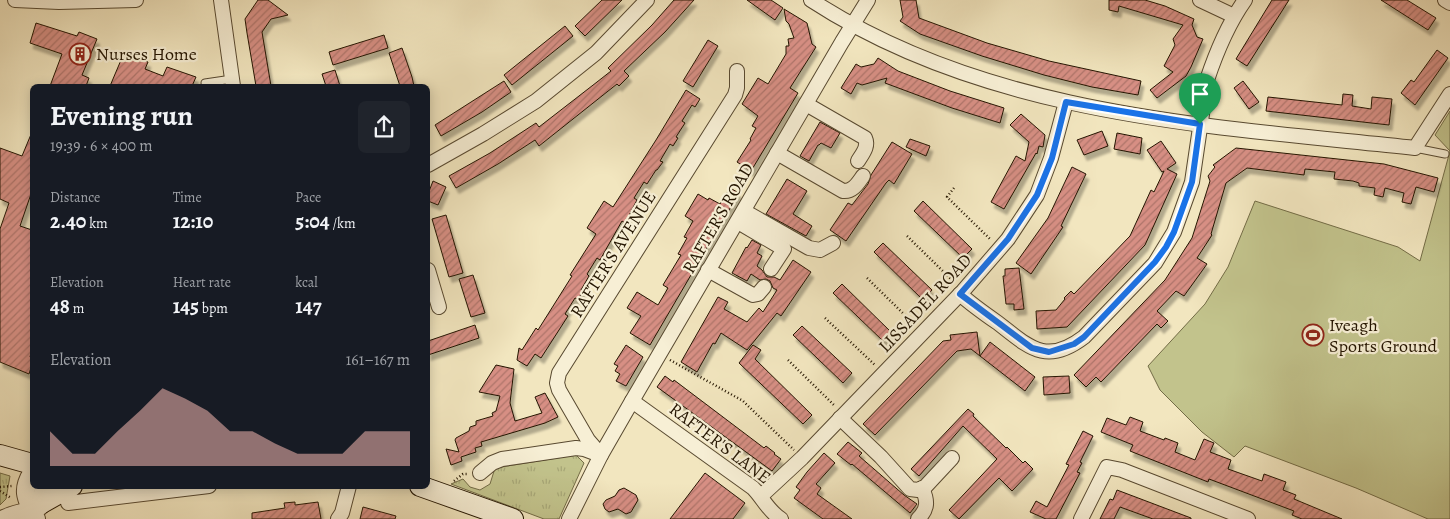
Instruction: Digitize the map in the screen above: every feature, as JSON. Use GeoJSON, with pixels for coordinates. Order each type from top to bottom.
{"type":"FeatureCollection","features":[{"type":"Feature","properties":{"kind":"main road"},"geometry":{"type":"LineString","coordinates":[[0,455],[30,463]]}},
{"type":"Feature","properties":{"kind":"main road"},"geometry":{"type":"LineString","coordinates":[[428,489],[513,519]]}},
{"type":"Feature","properties":{"kind":"main road"},"geometry":{"type":"LineString","coordinates":[[39,505],[70,495]]}},
{"type":"Feature","properties":{"kind":"street"},"geometry":{"type":"LineString","coordinates":[[15,0],[136,0]]}},
{"type":"Feature","properties":{"kind":"street"},"geometry":{"type":"LineString","coordinates":[[220,0],[232,83]]}},
{"type":"Feature","properties":{"kind":"street"},"geometry":{"type":"LineString","coordinates":[[430,164],[536,101],[596,53],[647,0]]}},
{"type":"Feature","properties":{"kind":"street"},"geometry":{"type":"LineString","coordinates":[[811,0],[852,25],[919,56],[956,70],[1066,102],[1200,124],[1415,148],[1450,94]]}},
{"type":"Feature","properties":{"kind":"street","name":"RAFTER'S ROAD"},"geometry":{"type":"LineString","coordinates":[[569,519],[601,455],[632,400],[868,0]]}},
{"type":"Feature","properties":{"kind":"street"},"geometry":{"type":"LineString","coordinates":[[1200,0],[1234,16]]}},
{"type":"Feature","properties":{"kind":"street"},"geometry":{"type":"LineString","coordinates":[[962,293],[1032,348],[1049,352],[1074,344],[1084,337],[1155,262],[1174,232],[1192,182],[1207,80],[1234,16],[1245,0]]}},
{"type":"Feature","properties":{"kind":"street"},"geometry":{"type":"LineString","coordinates":[[1445,0],[1450,3]]}},
{"type":"Feature","properties":{"kind":"street","name":"RAFTER'S AVENUE"},"geometry":{"type":"LineString","coordinates":[[601,455],[588,440],[559,390],[560,373],[735,95],[738,88],[738,71]]}},
{"type":"Feature","properties":{"kind":"street","name":"LISSADEL ROAD"},"geometry":{"type":"LineString","coordinates":[[761,496],[802,458],[884,374],[962,293],[1000,248],[1037,195],[1052,158],[1066,102]]}},
{"type":"Feature","properties":{"kind":"street"},"geometry":{"type":"LineString","coordinates":[[806,104],[865,138],[867,142],[866,147],[858,162]]}},
{"type":"Feature","properties":{"kind":"street"},"geometry":{"type":"LineString","coordinates":[[777,153],[843,191],[848,192],[853,189],[863,176]]}},
{"type":"Feature","properties":{"kind":"street"},"geometry":{"type":"LineString","coordinates":[[741,216],[809,248],[820,250],[833,243]]}},
{"type":"Feature","properties":{"kind":"street"},"geometry":{"type":"LineString","coordinates":[[741,216],[784,248],[771,269]]}},
{"type":"Feature","properties":{"kind":"street"},"geometry":{"type":"LineString","coordinates":[[708,270],[753,295],[758,294],[764,287]]}},
{"type":"Feature","properties":{"kind":"street"},"geometry":{"type":"LineString","coordinates":[[430,277],[439,307]]}},
{"type":"Feature","properties":{"kind":"street","name":"RAFTER'S LANE"},"geometry":{"type":"LineString","coordinates":[[632,400],[727,468],[761,496],[770,512],[781,519]]}},
{"type":"Feature","properties":{"kind":"street"},"geometry":{"type":"LineString","coordinates":[[842,416],[910,488],[918,490],[925,487],[952,458]]}},
{"type":"Feature","properties":{"kind":"street"},"geometry":{"type":"LineString","coordinates":[[480,473],[492,462],[502,459],[565,449],[584,449],[601,455]]}},
{"type":"Feature","properties":{"kind":"street"},"geometry":{"type":"LineString","coordinates":[[1081,519],[1107,467],[1122,470],[1248,519]]}},
{"type":"Feature","properties":{"kind":"street"},"geometry":{"type":"LineString","coordinates":[[30,476],[25,498],[39,505]]}},
{"type":"Feature","properties":{"kind":"street"},"geometry":{"type":"LineString","coordinates":[[918,519],[926,508],[927,503],[922,488]]}},
{"type":"Feature","properties":{"kind":"street"},"geometry":{"type":"LineString","coordinates":[[70,495],[163,489]]}},
{"type":"Feature","properties":{"kind":"street"},"geometry":{"type":"LineString","coordinates":[[338,519],[342,513],[348,489]]}},
{"type":"Feature","properties":{"kind":"street"},"geometry":{"type":"LineString","coordinates":[[4,519],[39,505]]}},
{"type":"Feature","properties":{"kind":"lane"},"geometry":{"type":"LineString","coordinates":[[205,83],[232,83]]}},
{"type":"Feature","properties":{"kind":"lane"},"geometry":{"type":"LineString","coordinates":[[1415,148],[1445,154]]}},
{"type":"Feature","properties":{"kind":"path"},"geometry":{"type":"LineString","coordinates":[[954,188],[947,197],[1000,248]]}},
{"type":"Feature","properties":{"kind":"path"},"geometry":{"type":"LineString","coordinates":[[907,236],[962,293]]}},
{"type":"Feature","properties":{"kind":"path"},"geometry":{"type":"LineString","coordinates":[[867,278],[923,333]]}},
{"type":"Feature","properties":{"kind":"path"},"geometry":{"type":"LineString","coordinates":[[825,318],[884,374]]}},
{"type":"Feature","properties":{"kind":"path"},"geometry":{"type":"LineString","coordinates":[[660,354],[743,401],[802,458]]}},
{"type":"Feature","properties":{"kind":"path"},"geometry":{"type":"LineString","coordinates":[[788,360],[842,416]]}},
{"type":"Feature","properties":{"kind":"path"},"geometry":{"type":"LineString","coordinates":[[0,487],[16,486]]}},
{"type":"Feature","properties":{"kind":"path"},"geometry":{"type":"LineString","coordinates":[[0,491],[12,499]]}},
{"type":"Feature","properties":{"kind":"green space"},"geometry":{"type":"Polygon","coordinates":[[[1450,111],[1450,151],[1435,135],[1450,111]]]}},
{"type":"Feature","properties":{"kind":"green space","name":"Iveagh Sports Ground"},"geometry":{"type":"Polygon","coordinates":[[[1450,151],[1450,519],[1428,519],[1356,488],[1245,446],[1234,457],[1202,432],[1160,390],[1148,366],[1205,304],[1228,267],[1255,201],[1398,247],[1420,261],[1450,151]]]}},
{"type":"Feature","properties":{"kind":"green space"},"geometry":{"type":"Polygon","coordinates":[[[576,455],[584,463],[559,519],[544,519],[451,484],[463,479],[470,487],[480,490],[490,484],[495,468],[576,455]]]}},
{"type":"Feature","properties":{"kind":"green space"},"geometry":{"type":"Polygon","coordinates":[[[0,473],[10,476],[6,499],[0,505],[0,473]]]}},
{"type":"Feature","properties":{"kind":"building"},"geometry":{"type":"Polygon","coordinates":[[[258,0],[268,0],[288,15],[271,19],[262,32],[271,84],[256,84],[245,19],[258,0]]]}},
{"type":"Feature","properties":{"kind":"building"},"geometry":{"type":"Polygon","coordinates":[[[602,0],[622,0],[585,36],[575,26],[602,0]]]}},
{"type":"Feature","properties":{"kind":"building"},"geometry":{"type":"Polygon","coordinates":[[[674,0],[694,0],[665,32],[624,71],[629,76],[619,86],[617,84],[539,146],[535,140],[456,188],[449,176],[490,153],[536,123],[539,127],[597,82],[611,71],[608,68],[652,25],[674,0]]]}},
{"type":"Feature","properties":{"kind":"building"},"geometry":{"type":"Polygon","coordinates":[[[747,0],[771,0],[783,8],[775,20],[747,0]]]}},
{"type":"Feature","properties":{"kind":"building"},"geometry":{"type":"Polygon","coordinates":[[[900,0],[916,0],[919,18],[987,43],[1049,61],[1141,81],[1138,95],[1092,87],[1044,75],[920,34],[900,21],[903,17],[900,0]]]}},
{"type":"Feature","properties":{"kind":"building"},"geometry":{"type":"Polygon","coordinates":[[[1109,0],[1145,0],[1165,6],[1194,19],[1192,25],[1197,37],[1203,39],[1191,67],[1186,76],[1157,98],[1150,90],[1173,72],[1164,66],[1175,45],[1173,39],[1183,25],[1119,6],[1118,12],[1109,10],[1109,0]]]}},
{"type":"Feature","properties":{"kind":"building"},"geometry":{"type":"Polygon","coordinates":[[[1272,0],[1289,0],[1247,66],[1236,59],[1272,0]]]}},
{"type":"Feature","properties":{"kind":"building"},"geometry":{"type":"Polygon","coordinates":[[[1381,0],[1407,0],[1436,18],[1428,30],[1381,0]]]}},
{"type":"Feature","properties":{"kind":"building"},"geometry":{"type":"Polygon","coordinates":[[[784,9],[807,23],[812,44],[816,47],[790,88],[798,93],[751,171],[737,162],[751,140],[756,128],[752,126],[758,116],[742,104],[758,78],[768,84],[786,54],[786,46],[789,46],[788,39],[794,38],[786,21],[784,9]]]}},
{"type":"Feature","properties":{"kind":"building"},"geometry":{"type":"Polygon","coordinates":[[[36,23],[77,36],[79,32],[97,39],[82,75],[89,78],[87,84],[51,84],[62,54],[30,43],[36,23]]]}},
{"type":"Feature","properties":{"kind":"building"},"geometry":{"type":"Polygon","coordinates":[[[565,26],[573,36],[512,85],[504,75],[565,26]]]}},
{"type":"Feature","properties":{"kind":"building"},"geometry":{"type":"Polygon","coordinates":[[[384,35],[388,48],[333,65],[329,52],[384,35]]]}},
{"type":"Feature","properties":{"kind":"building"},"geometry":{"type":"Polygon","coordinates":[[[708,40],[718,46],[693,87],[683,81],[708,40]]]}},
{"type":"Feature","properties":{"kind":"building"},"geometry":{"type":"Polygon","coordinates":[[[402,48],[414,84],[399,84],[389,53],[402,48]]]}},
{"type":"Feature","properties":{"kind":"building"},"geometry":{"type":"Polygon","coordinates":[[[1437,50],[1448,58],[1415,105],[1401,93],[1411,80],[1414,82],[1437,50]]]}},
{"type":"Feature","properties":{"kind":"building"},"geometry":{"type":"Polygon","coordinates":[[[124,53],[148,62],[145,69],[163,76],[167,67],[196,77],[193,84],[111,84],[124,53]]]}},
{"type":"Feature","properties":{"kind":"building"},"geometry":{"type":"Polygon","coordinates":[[[878,58],[898,71],[950,91],[1004,108],[1000,123],[952,108],[885,83],[887,78],[862,85],[857,83],[851,94],[841,88],[856,64],[861,67],[874,64],[878,58]]]}},
{"type":"Feature","properties":{"kind":"building"},"geometry":{"type":"Polygon","coordinates":[[[335,70],[339,84],[325,84],[322,74],[335,70]]]}},
{"type":"Feature","properties":{"kind":"building"},"geometry":{"type":"Polygon","coordinates":[[[504,81],[511,92],[441,136],[435,125],[504,81]]]}},
{"type":"Feature","properties":{"kind":"building"},"geometry":{"type":"Polygon","coordinates":[[[1243,81],[1259,102],[1249,109],[1234,88],[1243,81]]]}},
{"type":"Feature","properties":{"kind":"building"},"geometry":{"type":"Polygon","coordinates":[[[686,90],[700,99],[695,107],[692,105],[682,121],[685,123],[676,137],[678,138],[673,146],[670,144],[660,161],[663,162],[647,184],[644,182],[634,198],[637,200],[625,223],[622,221],[600,260],[597,258],[587,274],[589,276],[581,290],[583,291],[578,299],[575,298],[565,314],[568,316],[541,358],[535,354],[527,366],[517,360],[519,348],[522,350],[536,328],[538,330],[596,234],[587,228],[604,201],[613,207],[686,90]]]}},
{"type":"Feature","properties":{"kind":"building"},"geometry":{"type":"Polygon","coordinates":[[[1343,94],[1353,95],[1352,106],[1371,109],[1372,97],[1392,99],[1389,125],[1266,111],[1268,97],[1342,105],[1343,94]]]}},
{"type":"Feature","properties":{"kind":"building"},"geometry":{"type":"Polygon","coordinates":[[[1021,114],[1045,135],[1043,147],[1039,146],[1037,154],[1004,209],[991,202],[1016,156],[1025,161],[1029,142],[1010,125],[1021,114]]]}},
{"type":"Feature","properties":{"kind":"building"},"geometry":{"type":"Polygon","coordinates":[[[820,122],[840,133],[831,148],[821,143],[818,145],[809,161],[800,156],[820,122]]]}},
{"type":"Feature","properties":{"kind":"building"},"geometry":{"type":"Polygon","coordinates":[[[1102,131],[1108,146],[1084,155],[1077,140],[1102,131]]]}},
{"type":"Feature","properties":{"kind":"building"},"geometry":{"type":"Polygon","coordinates":[[[1117,133],[1142,138],[1140,154],[1114,149],[1117,133]]]}},
{"type":"Feature","properties":{"kind":"building"},"geometry":{"type":"Polygon","coordinates":[[[30,137],[30,197],[20,226],[30,229],[29,374],[0,362],[0,229],[9,203],[0,199],[0,148],[22,156],[30,137]]]}},
{"type":"Feature","properties":{"kind":"building"},"geometry":{"type":"Polygon","coordinates":[[[910,139],[930,146],[926,156],[906,147],[910,139]]]}},
{"type":"Feature","properties":{"kind":"building"},"geometry":{"type":"Polygon","coordinates":[[[1161,141],[1176,163],[1167,169],[1177,174],[1145,245],[1067,327],[1037,329],[1036,311],[1056,310],[1071,291],[1074,294],[1130,236],[1151,190],[1154,192],[1164,171],[1162,172],[1147,150],[1161,141]]]}},
{"type":"Feature","properties":{"kind":"building"},"geometry":{"type":"Polygon","coordinates":[[[892,142],[912,154],[894,184],[889,180],[886,183],[846,241],[830,230],[848,203],[852,205],[868,184],[871,175],[892,142]]]}},
{"type":"Feature","properties":{"kind":"building"},"geometry":{"type":"Polygon","coordinates":[[[1236,148],[1384,164],[1438,178],[1434,192],[1416,187],[1411,204],[1402,202],[1404,193],[1385,188],[1383,197],[1374,195],[1375,188],[1359,186],[1359,183],[1353,181],[1334,179],[1335,172],[1305,169],[1304,175],[1247,168],[1226,183],[1212,235],[1197,258],[1207,264],[1184,296],[1176,291],[1157,311],[1168,321],[1161,328],[1157,324],[1101,382],[1096,377],[1086,387],[1074,375],[1165,280],[1192,238],[1210,181],[1208,176],[1215,167],[1213,165],[1236,148]]]}},
{"type":"Feature","properties":{"kind":"building"},"geometry":{"type":"Polygon","coordinates":[[[1072,167],[1086,174],[1061,226],[1063,227],[1031,274],[1016,263],[1048,218],[1072,167]]]}},
{"type":"Feature","properties":{"kind":"building"},"geometry":{"type":"Polygon","coordinates":[[[787,179],[807,191],[793,214],[812,226],[806,236],[766,214],[787,179]]]}},
{"type":"Feature","properties":{"kind":"building"},"geometry":{"type":"Polygon","coordinates":[[[433,181],[446,187],[438,205],[430,202],[430,189],[433,181]]]}},
{"type":"Feature","properties":{"kind":"building"},"geometry":{"type":"Polygon","coordinates":[[[730,188],[739,193],[650,345],[630,333],[641,316],[627,308],[637,292],[658,305],[668,288],[663,285],[681,255],[678,254],[687,238],[684,237],[693,221],[685,216],[698,194],[720,204],[730,188]]]}},
{"type":"Feature","properties":{"kind":"building"},"geometry":{"type":"Polygon","coordinates":[[[923,201],[972,249],[963,258],[914,211],[923,201]]]}},
{"type":"Feature","properties":{"kind":"building"},"geometry":{"type":"Polygon","coordinates":[[[446,215],[463,273],[449,277],[432,219],[446,215]]]}},
{"type":"Feature","properties":{"kind":"building"},"geometry":{"type":"Polygon","coordinates":[[[752,240],[761,245],[757,253],[762,256],[757,266],[767,277],[774,277],[780,280],[793,260],[811,272],[781,316],[777,313],[747,350],[721,333],[715,344],[713,343],[697,372],[681,362],[718,297],[728,302],[724,309],[747,322],[759,308],[763,312],[777,290],[766,279],[760,280],[751,274],[747,281],[732,273],[746,247],[752,240]]]}},
{"type":"Feature","properties":{"kind":"building"},"geometry":{"type":"Polygon","coordinates":[[[883,243],[932,290],[923,300],[874,252],[883,243]]]}},
{"type":"Feature","properties":{"kind":"building"},"geometry":{"type":"Polygon","coordinates":[[[1019,268],[1024,309],[1014,310],[1014,304],[1006,304],[1003,276],[1005,276],[1005,269],[1019,268]]]}},
{"type":"Feature","properties":{"kind":"building"},"geometry":{"type":"Polygon","coordinates":[[[473,275],[485,313],[471,317],[459,279],[473,275]]]}},
{"type":"Feature","properties":{"kind":"building"},"geometry":{"type":"Polygon","coordinates":[[[842,284],[891,332],[883,341],[833,293],[842,284]]]}},
{"type":"Feature","properties":{"kind":"building"},"geometry":{"type":"Polygon","coordinates":[[[475,325],[479,338],[430,354],[430,340],[475,325]]]}},
{"type":"Feature","properties":{"kind":"building"},"geometry":{"type":"Polygon","coordinates":[[[802,326],[852,373],[843,383],[793,335],[802,326]]]}},
{"type":"Feature","properties":{"kind":"building"},"geometry":{"type":"Polygon","coordinates":[[[977,332],[980,356],[971,349],[957,351],[875,435],[863,424],[943,341],[951,340],[950,335],[977,332]]]}},
{"type":"Feature","properties":{"kind":"building"},"geometry":{"type":"Polygon","coordinates":[[[990,342],[1035,377],[1025,391],[980,356],[990,342]]]}},
{"type":"Feature","properties":{"kind":"building"},"geometry":{"type":"Polygon","coordinates":[[[626,345],[643,357],[626,386],[616,381],[620,374],[615,371],[618,366],[614,364],[626,345]]]}},
{"type":"Feature","properties":{"kind":"building"},"geometry":{"type":"Polygon","coordinates":[[[753,345],[761,350],[755,359],[812,415],[803,424],[739,363],[753,345]]]}},
{"type":"Feature","properties":{"kind":"building"},"geometry":{"type":"Polygon","coordinates":[[[496,365],[514,369],[510,403],[515,421],[542,413],[535,397],[545,393],[558,417],[545,423],[481,442],[482,446],[475,448],[476,452],[461,457],[462,461],[451,465],[446,449],[459,452],[456,438],[469,431],[470,427],[476,425],[476,421],[493,416],[492,413],[496,411],[500,396],[479,392],[496,365]]]}},
{"type":"Feature","properties":{"kind":"building"},"geometry":{"type":"Polygon","coordinates":[[[665,376],[673,382],[674,380],[764,448],[766,446],[775,453],[781,459],[772,471],[657,387],[665,376]]]}},
{"type":"Feature","properties":{"kind":"building"},"geometry":{"type":"Polygon","coordinates":[[[1069,376],[1070,393],[1044,395],[1043,377],[1069,376]]]}},
{"type":"Feature","properties":{"kind":"building"},"geometry":{"type":"Polygon","coordinates":[[[968,409],[1006,448],[1033,469],[1012,491],[999,478],[959,519],[949,510],[997,459],[963,426],[919,476],[911,469],[968,409]]]}},
{"type":"Feature","properties":{"kind":"building"},"geometry":{"type":"Polygon","coordinates":[[[1130,417],[1143,422],[1140,431],[1178,443],[1175,452],[1195,460],[1204,439],[1214,443],[1210,452],[1231,460],[1228,469],[1262,481],[1264,474],[1286,482],[1283,490],[1296,495],[1294,499],[1342,519],[1302,519],[1292,515],[1294,511],[1209,479],[1208,482],[1130,451],[1133,445],[1101,432],[1107,418],[1126,425],[1130,417]]]}},
{"type":"Feature","properties":{"kind":"building"},"geometry":{"type":"Polygon","coordinates":[[[1083,431],[1093,436],[1080,462],[1082,463],[1077,472],[1080,473],[1056,519],[1046,519],[1030,512],[1036,501],[1047,507],[1069,465],[1066,464],[1083,431]]]}},
{"type":"Feature","properties":{"kind":"building"},"geometry":{"type":"Polygon","coordinates":[[[848,442],[862,453],[859,456],[917,504],[910,513],[852,464],[837,454],[848,442]]]}},
{"type":"Feature","properties":{"kind":"building"},"geometry":{"type":"Polygon","coordinates":[[[824,453],[835,463],[816,484],[821,488],[817,494],[852,519],[823,519],[794,498],[800,490],[796,487],[824,453]]]}},
{"type":"Feature","properties":{"kind":"building"},"geometry":{"type":"Polygon","coordinates":[[[705,473],[745,503],[733,519],[670,519],[705,473]]]}},
{"type":"Feature","properties":{"kind":"building"},"geometry":{"type":"Polygon","coordinates":[[[624,488],[636,495],[638,500],[631,512],[626,514],[618,509],[609,512],[605,509],[603,504],[606,500],[615,496],[619,490],[624,488]]]}},
{"type":"Feature","properties":{"kind":"building"},"geometry":{"type":"Polygon","coordinates":[[[1117,490],[1191,519],[1153,519],[1120,507],[1114,519],[1100,519],[1110,499],[1113,500],[1117,490]]]}},
{"type":"Feature","properties":{"kind":"building"},"geometry":{"type":"Polygon","coordinates":[[[295,502],[295,505],[318,502],[321,519],[252,519],[252,513],[285,508],[284,503],[295,502]]]}},
{"type":"Feature","properties":{"kind":"building"},"geometry":{"type":"Polygon","coordinates":[[[363,507],[396,516],[395,519],[360,519],[363,507]]]}},
{"type":"Feature","properties":{"kind":"place","name":"Nurses Home"},"geometry":{"type":"Point","coordinates":[80,54]}},
{"type":"Feature","properties":{"kind":"place","name":"Iveagh Sports Ground"},"geometry":{"type":"Point","coordinates":[1313,335]}},
{"type":"Feature","properties":{"kind":"route"},"geometry":{"type":"LineString","coordinates":[[1066,102],[1200,124],[1192,182],[1174,232],[1166,247],[1155,262],[1084,337],[1058,351],[1038,351],[1016,338],[960,294],[1008,239],[1037,195],[1052,158],[1066,102]]}}]}
